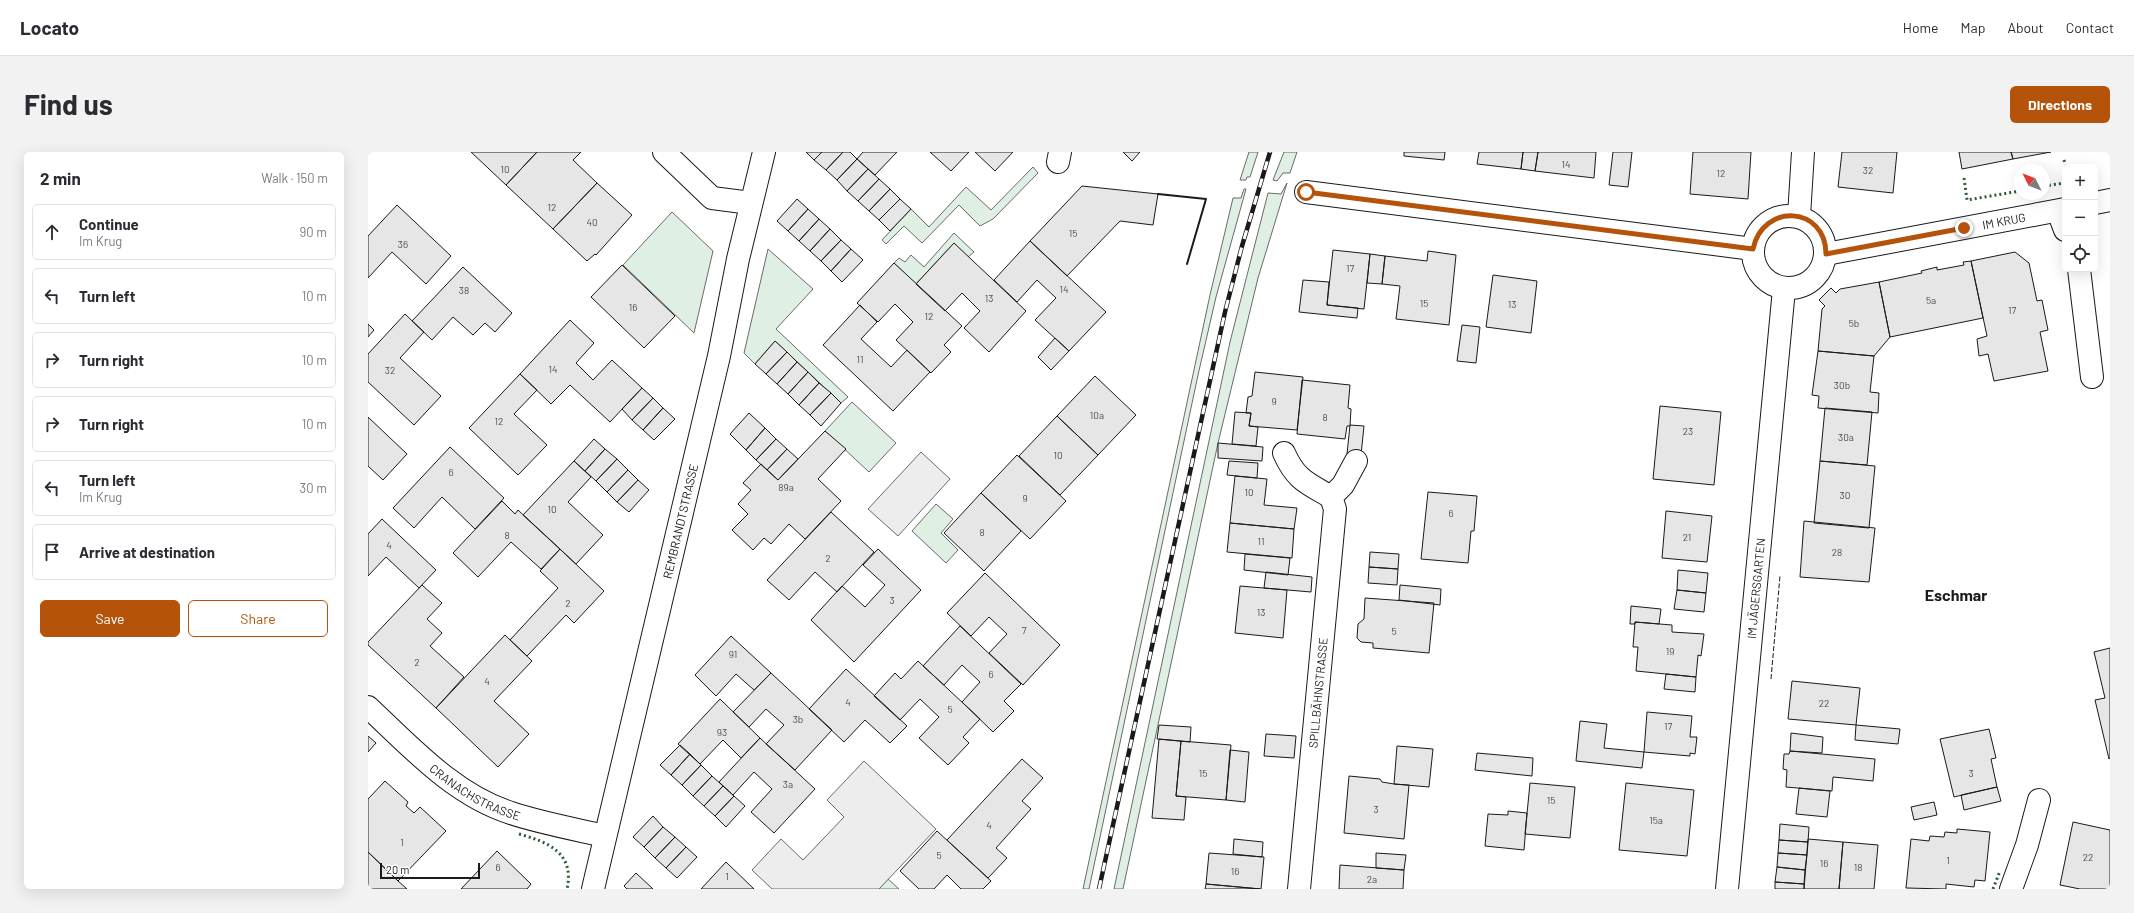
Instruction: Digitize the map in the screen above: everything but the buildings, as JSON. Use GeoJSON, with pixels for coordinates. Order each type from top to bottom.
{"type":"FeatureCollection","features":[{"type":"Feature","properties":{"kind":"street"},"geometry":{"type":"LineString","coordinates":[[664,152],[712,198],[751,204]]}},
{"type":"Feature","properties":{"kind":"street","name":"REMBRANDTSTRASSE"},"geometry":{"type":"LineString","coordinates":[[593,889],[719,356],[751,204],[764,152]]}},
{"type":"Feature","properties":{"kind":"street"},"geometry":{"type":"LineString","coordinates":[[1799,216],[1802,152]]}},
{"type":"Feature","properties":{"kind":"street"},"geometry":{"type":"LineString","coordinates":[[1306,192],[1753,249]]}},
{"type":"Feature","properties":{"kind":"street"},"geometry":{"type":"LineString","coordinates":[[2098,202],[2110,200]]}},
{"type":"Feature","properties":{"kind":"street"},"geometry":{"type":"LineString","coordinates":[[1799,216],[1811,222],[1818,231],[1826,247],[1826,254],[1816,275],[1811,281],[1797,288],[1784,288],[1767,281],[1760,274],[1753,259],[1753,249],[1760,230],[1769,222],[1777,217],[1799,216]]}},
{"type":"Feature","properties":{"kind":"street","name":"IM KRUG"},"geometry":{"type":"LineString","coordinates":[[1826,254],[2062,217]]}},
{"type":"Feature","properties":{"kind":"street"},"geometry":{"type":"LineString","coordinates":[[2079,272],[2092,377]]}},
{"type":"Feature","properties":{"kind":"street","name":"IM JÄGERSGARTEN"},"geometry":{"type":"LineString","coordinates":[[1727,889],[1784,288]]}},
{"type":"Feature","properties":{"kind":"street"},"geometry":{"type":"LineString","coordinates":[[1284,453],[1291,470],[1303,481],[1332,497],[1343,485],[1356,461]]}},
{"type":"Feature","properties":{"kind":"street","name":"SPILLBÄHNSTRASSE"},"geometry":{"type":"LineString","coordinates":[[1299,889],[1335,509],[1332,497]]}},
{"type":"Feature","properties":{"kind":"street","name":"CRANACHSTRASSE"},"geometry":{"type":"LineString","coordinates":[[368,707],[432,766],[460,788],[484,802],[510,813],[605,836]]}},
{"type":"Feature","properties":{"kind":"street"},"geometry":{"type":"LineString","coordinates":[[2011,889],[2027,845],[2039,800]]}},
{"type":"Feature","properties":{"kind":"green space"},"geometry":{"type":"Polygon","coordinates":[[[1249,152],[1258,152],[1250,177],[1247,177],[1246,180],[1240,180],[1249,152]]]}},
{"type":"Feature","properties":{"kind":"green space"},"geometry":{"type":"Polygon","coordinates":[[[1284,152],[1297,152],[1290,173],[1283,173],[1277,181],[1273,180],[1284,152]]]}},
{"type":"Feature","properties":{"kind":"green space"},"geometry":{"type":"Polygon","coordinates":[[[1033,167],[1038,173],[993,219],[980,226],[959,205],[922,243],[904,226],[886,244],[882,240],[911,209],[929,227],[966,187],[991,210],[1033,167]]]}},
{"type":"Feature","properties":{"kind":"green space"},"geometry":{"type":"Polygon","coordinates":[[[1287,183],[1258,278],[1218,443],[1123,889],[1114,889],[1230,342],[1268,193],[1281,194],[1287,183]]]}},
{"type":"Feature","properties":{"kind":"green space"},"geometry":{"type":"Polygon","coordinates":[[[1244,189],[1246,189],[1216,297],[1198,375],[1089,889],[1083,889],[1210,295],[1233,198],[1241,198],[1244,189]]]}},
{"type":"Feature","properties":{"kind":"green space"},"geometry":{"type":"Polygon","coordinates":[[[672,212],[713,251],[694,333],[623,265],[672,212]]]}},
{"type":"Feature","properties":{"kind":"green space"},"geometry":{"type":"Polygon","coordinates":[[[954,233],[974,252],[968,257],[954,243],[916,284],[894,263],[899,258],[905,262],[911,255],[924,267],[954,233]]]}},
{"type":"Feature","properties":{"kind":"green space"},"geometry":{"type":"Polygon","coordinates":[[[768,249],[813,289],[776,329],[848,397],[841,403],[775,341],[755,364],[744,353],[768,249]]]}},
{"type":"Feature","properties":{"kind":"green space"},"geometry":{"type":"Polygon","coordinates":[[[852,402],[896,443],[869,472],[825,431],[852,402]]]}},
{"type":"Feature","properties":{"kind":"green space"},"geometry":{"type":"Polygon","coordinates":[[[936,504],[953,519],[941,533],[958,550],[946,563],[912,531],[936,504]]]}},
{"type":"Feature","properties":{"kind":"green space"},"geometry":{"type":"Polygon","coordinates":[[[888,879],[899,889],[879,889],[888,879]]]}},
{"type":"Feature","properties":{"kind":"shaded area"},"geometry":{"type":"Polygon","coordinates":[[[921,452],[950,479],[898,536],[868,509],[921,452]]]}},
{"type":"Feature","properties":{"kind":"shaded area"},"geometry":{"type":"Polygon","coordinates":[[[864,761],[936,829],[879,889],[772,889],[752,870],[781,839],[803,860],[844,817],[827,800],[864,761]]]}},
{"type":"Feature","properties":{"kind":"railway"},"geometry":{"type":"LineString","coordinates":[[1099,889],[1225,312],[1242,246],[1270,152]]}},
{"type":"Feature","properties":{"kind":"hedge"},"geometry":{"type":"LineString","coordinates":[[2064,160],[2065,164]]}},
{"type":"Feature","properties":{"kind":"hedge"},"geometry":{"type":"LineString","coordinates":[[1964,178],[1967,200],[2014,192]]}},
{"type":"Feature","properties":{"kind":"hedge"},"geometry":{"type":"LineString","coordinates":[[2050,185],[2062,183]]}},
{"type":"Feature","properties":{"kind":"hedge"},"geometry":{"type":"LineString","coordinates":[[519,834],[549,845],[557,851],[567,866],[567,889]]}},
{"type":"Feature","properties":{"kind":"hedge"},"geometry":{"type":"LineString","coordinates":[[1993,889],[2000,871]]}},
{"type":"Feature","properties":{"kind":"fence"},"geometry":{"type":"LineString","coordinates":[[1771,679],[1780,576]]}},
{"type":"Feature","properties":{"kind":"wall"},"geometry":{"type":"LineString","coordinates":[[1158,194],[1206,199],[1187,264]]}},
{"type":"Feature","properties":{"kind":"district","name":"Eschmar"},"geometry":{"type":"Point","coordinates":[1956,594]}},
{"type":"Feature","properties":{"kind":"route"},"geometry":{"type":"LineString","coordinates":[[1306,192],[1753,249],[1760,230],[1769,222],[1777,217],[1789,215],[1799,216],[1811,222],[1818,231],[1826,247],[1826,254],[1964,228]]}}]}
